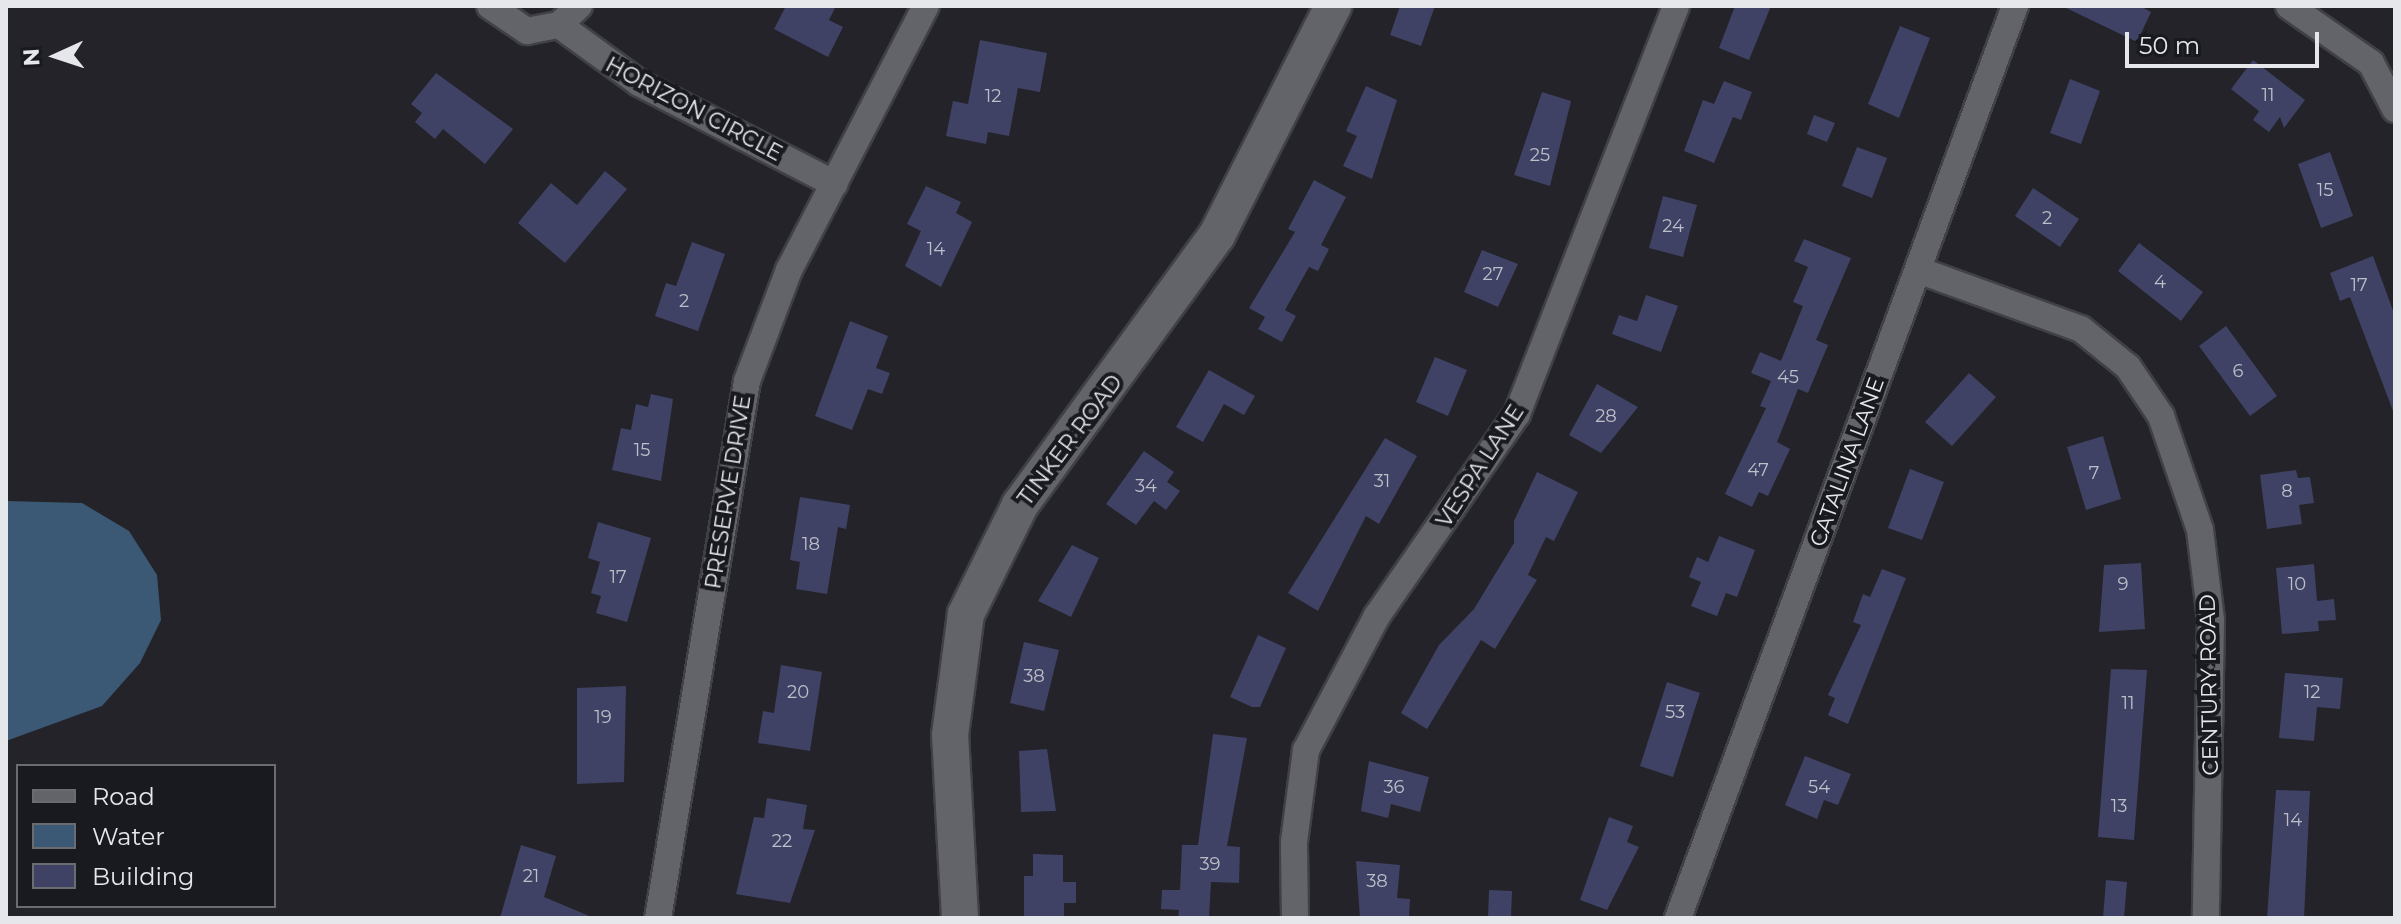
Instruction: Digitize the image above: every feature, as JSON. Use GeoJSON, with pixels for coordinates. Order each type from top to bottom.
{"type":"FeatureCollection","features":[{"type":"Feature","properties":{"kind":"street"},"geometry":{"type":"LineString","coordinates":[[490,6],[527,31],[559,25],[579,6]]}},
{"type":"Feature","properties":{"kind":"street","name":"PRESERVE DRIVE"},"geometry":{"type":"LineString","coordinates":[[658,918],[747,381],[789,270],[926,6]]}},
{"type":"Feature","properties":{"kind":"street","name":"TINKER ROAD"},"geometry":{"type":"LineString","coordinates":[[960,918],[950,735],[966,614],[1020,505],[1217,235],[1333,6]]}},
{"type":"Feature","properties":{"kind":"street","name":"VESPA LANE"},"geometry":{"type":"LineString","coordinates":[[1295,918],[1294,842],[1306,750],[1377,616],[1523,400],[1676,6]]}},
{"type":"Feature","properties":{"kind":"street","name":"CATALINA LANE"},"geometry":{"type":"LineString","coordinates":[[1678,918],[2015,6]]}},
{"type":"Feature","properties":{"kind":"street"},"geometry":{"type":"LineString","coordinates":[[2289,6],[2371,63],[2395,109]]}},
{"type":"Feature","properties":{"kind":"street","name":"HORIZON CIRCLE"},"geometry":{"type":"LineString","coordinates":[[559,25],[639,83],[835,184]]}},
{"type":"Feature","properties":{"kind":"street","name":"CENTURY ROAD"},"geometry":{"type":"LineString","coordinates":[[1918,270],[2081,329],[2128,367],[2161,416],[2200,530],[2211,620],[2206,918]]}},
{"type":"Feature","properties":{"kind":"water"},"geometry":{"type":"Polygon","coordinates":[[[6,501],[82,503],[129,531],[157,575],[161,620],[140,663],[102,706],[6,741],[6,501]]]}},
{"type":"Feature","properties":{"kind":"building"},"geometry":{"type":"Polygon","coordinates":[[[786,6],[836,6],[829,20],[843,27],[828,57],[774,29],[786,6]]]}},
{"type":"Feature","properties":{"kind":"building"},"geometry":{"type":"Polygon","coordinates":[[[1400,6],[1435,6],[1421,46],[1390,35],[1400,6]]]}},
{"type":"Feature","properties":{"kind":"building"},"geometry":{"type":"Polygon","coordinates":[[[1735,6],[1771,6],[1749,60],[1719,48],[1735,6]]]}},
{"type":"Feature","properties":{"kind":"building"},"geometry":{"type":"Polygon","coordinates":[[[2062,6],[2140,6],[2151,12],[2137,42],[2062,6]]]}},
{"type":"Feature","properties":{"kind":"building"},"geometry":{"type":"Polygon","coordinates":[[[1900,26],[1930,38],[1899,118],[1868,104],[1900,26]]]}},
{"type":"Feature","properties":{"kind":"building"},"geometry":{"type":"Polygon","coordinates":[[[980,40],[1047,53],[1040,92],[1018,88],[1009,136],[988,132],[986,144],[946,136],[953,101],[968,104],[980,40]]]}},
{"type":"Feature","properties":{"kind":"building"},"geometry":{"type":"Polygon","coordinates":[[[2253,60],[2305,100],[2284,128],[2280,117],[2269,132],[2253,120],[2259,111],[2231,89],[2253,60]]]}},
{"type":"Feature","properties":{"kind":"building"},"geometry":{"type":"Polygon","coordinates":[[[436,73],[513,129],[485,164],[443,129],[435,139],[415,122],[422,113],[411,104],[436,73]]]}},
{"type":"Feature","properties":{"kind":"building"},"geometry":{"type":"Polygon","coordinates":[[[2070,79],[2100,91],[2081,144],[2050,133],[2070,79]]]}},
{"type":"Feature","properties":{"kind":"building"},"geometry":{"type":"Polygon","coordinates":[[[1724,81],[1752,92],[1741,120],[1733,117],[1714,163],[1684,151],[1703,100],[1714,104],[1724,81]]]}},
{"type":"Feature","properties":{"kind":"building"},"geometry":{"type":"Polygon","coordinates":[[[1366,86],[1397,100],[1372,179],[1343,166],[1357,136],[1346,131],[1366,86]]]}},
{"type":"Feature","properties":{"kind":"building"},"geometry":{"type":"Polygon","coordinates":[[[1542,92],[1571,101],[1550,186],[1514,175],[1542,92]]]}},
{"type":"Feature","properties":{"kind":"building"},"geometry":{"type":"Polygon","coordinates":[[[1814,115],[1835,123],[1827,142],[1807,134],[1814,115]]]}},
{"type":"Feature","properties":{"kind":"building"},"geometry":{"type":"Polygon","coordinates":[[[1857,147],[1887,158],[1872,198],[1842,186],[1857,147]]]}},
{"type":"Feature","properties":{"kind":"building"},"geometry":{"type":"Polygon","coordinates":[[[2330,152],[2353,216],[2321,228],[2298,164],[2330,152]]]}},
{"type":"Feature","properties":{"kind":"building"},"geometry":{"type":"Polygon","coordinates":[[[605,171],[627,189],[565,263],[518,223],[551,183],[577,205],[605,171]]]}},
{"type":"Feature","properties":{"kind":"building"},"geometry":{"type":"Polygon","coordinates":[[[1314,180],[1346,197],[1321,245],[1329,249],[1318,271],[1309,267],[1285,310],[1296,316],[1282,342],[1258,329],[1265,317],[1249,308],[1295,232],[1288,229],[1314,180]]]}},
{"type":"Feature","properties":{"kind":"building"},"geometry":{"type":"Polygon","coordinates":[[[926,186],[961,202],[956,213],[972,222],[941,287],[905,266],[921,231],[907,224],[926,186]]]}},
{"type":"Feature","properties":{"kind":"building"},"geometry":{"type":"Polygon","coordinates":[[[2033,188],[2079,219],[2060,247],[2015,216],[2033,188]]]}},
{"type":"Feature","properties":{"kind":"building"},"geometry":{"type":"Polygon","coordinates":[[[1663,196],[1697,205],[1683,257],[1649,248],[1663,196]]]}},
{"type":"Feature","properties":{"kind":"building"},"geometry":{"type":"Polygon","coordinates":[[[1804,239],[1851,258],[1816,340],[1828,345],[1808,393],[1798,389],[1777,442],[1790,449],[1768,496],[1759,492],[1752,507],[1725,494],[1766,408],[1760,406],[1771,381],[1751,373],[1760,352],[1781,361],[1803,306],[1793,302],[1808,267],[1794,261],[1804,239]]]}},
{"type":"Feature","properties":{"kind":"building"},"geometry":{"type":"Polygon","coordinates":[[[692,242],[725,254],[698,331],[655,316],[666,283],[676,286],[692,242]]]}},
{"type":"Feature","properties":{"kind":"building"},"geometry":{"type":"Polygon","coordinates":[[[2139,243],[2203,292],[2181,321],[2118,271],[2139,243]]]}},
{"type":"Feature","properties":{"kind":"building"},"geometry":{"type":"Polygon","coordinates":[[[1482,250],[1518,264],[1498,307],[1464,292],[1482,250]]]}},
{"type":"Feature","properties":{"kind":"building"},"geometry":{"type":"Polygon","coordinates":[[[2373,256],[2395,316],[2393,411],[2350,297],[2340,301],[2330,273],[2373,256]]]}},
{"type":"Feature","properties":{"kind":"building"},"geometry":{"type":"Polygon","coordinates":[[[1646,295],[1678,306],[1661,352],[1612,334],[1619,315],[1637,321],[1646,295]]]}},
{"type":"Feature","properties":{"kind":"building"},"geometry":{"type":"Polygon","coordinates":[[[850,321],[888,336],[876,368],[890,373],[882,394],[868,389],[852,430],[815,416],[850,321]]]}},
{"type":"Feature","properties":{"kind":"building"},"geometry":{"type":"Polygon","coordinates":[[[2226,326],[2277,396],[2250,416],[2199,346],[2226,326]]]}},
{"type":"Feature","properties":{"kind":"building"},"geometry":{"type":"Polygon","coordinates":[[[1435,357],[1467,370],[1448,416],[1416,402],[1435,357]]]}},
{"type":"Feature","properties":{"kind":"building"},"geometry":{"type":"Polygon","coordinates":[[[1209,370],[1255,396],[1244,415],[1224,404],[1203,442],[1176,427],[1209,370]]]}},
{"type":"Feature","properties":{"kind":"building"},"geometry":{"type":"Polygon","coordinates":[[[1969,373],[1996,397],[1952,446],[1925,422],[1969,373]]]}},
{"type":"Feature","properties":{"kind":"building"},"geometry":{"type":"Polygon","coordinates":[[[1597,384],[1638,407],[1601,453],[1569,435],[1597,384]]]}},
{"type":"Feature","properties":{"kind":"building"},"geometry":{"type":"Polygon","coordinates":[[[651,394],[673,399],[661,481],[612,470],[621,428],[631,430],[636,404],[648,407],[651,394]]]}},
{"type":"Feature","properties":{"kind":"building"},"geometry":{"type":"Polygon","coordinates":[[[2103,436],[2121,499],[2086,510],[2067,447],[2103,436]]]}},
{"type":"Feature","properties":{"kind":"building"},"geometry":{"type":"Polygon","coordinates":[[[1385,438],[1417,456],[1379,524],[1366,516],[1318,611],[1288,593],[1385,438]]]}},
{"type":"Feature","properties":{"kind":"building"},"geometry":{"type":"Polygon","coordinates":[[[1144,451],[1174,472],[1167,482],[1180,491],[1166,510],[1154,501],[1136,525],[1106,504],[1144,451]]]}},
{"type":"Feature","properties":{"kind":"building"},"geometry":{"type":"Polygon","coordinates":[[[1910,469],[1944,482],[1922,540],[1888,528],[1910,469]]]}},
{"type":"Feature","properties":{"kind":"building"},"geometry":{"type":"Polygon","coordinates":[[[2296,470],[2298,478],[2310,477],[2314,503],[2299,505],[2302,524],[2267,529],[2260,475],[2296,470]]]}},
{"type":"Feature","properties":{"kind":"building"},"geometry":{"type":"Polygon","coordinates":[[[1537,472],[1578,492],[1554,541],[1546,537],[1528,575],[1537,580],[1495,649],[1481,640],[1427,729],[1401,713],[1439,645],[1474,609],[1514,543],[1514,521],[1537,472]]]}},
{"type":"Feature","properties":{"kind":"building"},"geometry":{"type":"Polygon","coordinates":[[[800,497],[850,505],[846,529],[838,527],[827,594],[796,589],[800,562],[790,560],[800,497]]]}},
{"type":"Feature","properties":{"kind":"building"},"geometry":{"type":"Polygon","coordinates":[[[598,522],[651,538],[627,622],[596,613],[601,596],[591,593],[600,562],[588,558],[598,522]]]}},
{"type":"Feature","properties":{"kind":"building"},"geometry":{"type":"Polygon","coordinates":[[[1719,536],[1755,550],[1737,597],[1726,593],[1717,616],[1691,606],[1701,582],[1689,577],[1697,557],[1708,562],[1719,536]]]}},
{"type":"Feature","properties":{"kind":"building"},"geometry":{"type":"Polygon","coordinates":[[[1072,545],[1099,558],[1071,617],[1038,601],[1072,545]]]}},
{"type":"Feature","properties":{"kind":"building"},"geometry":{"type":"Polygon","coordinates":[[[2141,563],[2145,629],[2099,632],[2104,565],[2141,563]]]}},
{"type":"Feature","properties":{"kind":"building"},"geometry":{"type":"Polygon","coordinates":[[[2314,564],[2317,601],[2334,599],[2336,620],[2318,621],[2319,631],[2282,634],[2276,568],[2314,564]]]}},
{"type":"Feature","properties":{"kind":"building"},"geometry":{"type":"Polygon","coordinates":[[[1882,569],[1906,578],[1848,724],[1828,715],[1835,698],[1828,695],[1861,625],[1853,622],[1863,594],[1870,597],[1882,569]]]}},
{"type":"Feature","properties":{"kind":"building"},"geometry":{"type":"Polygon","coordinates":[[[1258,635],[1286,648],[1260,707],[1252,707],[1230,697],[1258,635]]]}},
{"type":"Feature","properties":{"kind":"building"},"geometry":{"type":"Polygon","coordinates":[[[1024,642],[1059,650],[1044,711],[1010,703],[1024,642]]]}},
{"type":"Feature","properties":{"kind":"building"},"geometry":{"type":"Polygon","coordinates":[[[781,665],[822,672],[810,751],[758,743],[763,711],[774,713],[781,665]]]}},
{"type":"Feature","properties":{"kind":"building"},"geometry":{"type":"Polygon","coordinates":[[[2111,669],[2147,670],[2134,840],[2098,837],[2111,669]]]}},
{"type":"Feature","properties":{"kind":"building"},"geometry":{"type":"Polygon","coordinates":[[[2285,673],[2343,678],[2340,709],[2317,707],[2314,741],[2279,738],[2285,673]]]}},
{"type":"Feature","properties":{"kind":"building"},"geometry":{"type":"Polygon","coordinates":[[[1667,682],[1700,693],[1673,777],[1640,766],[1667,682]]]}},
{"type":"Feature","properties":{"kind":"building"},"geometry":{"type":"Polygon","coordinates":[[[626,686],[624,782],[577,784],[577,688],[626,686]]]}},
{"type":"Feature","properties":{"kind":"building"},"geometry":{"type":"Polygon","coordinates":[[[1213,734],[1247,738],[1227,846],[1240,847],[1239,883],[1211,882],[1209,918],[1178,918],[1179,910],[1161,909],[1162,890],[1180,890],[1182,845],[1198,845],[1213,734]]]}},
{"type":"Feature","properties":{"kind":"building"},"geometry":{"type":"Polygon","coordinates":[[[1047,749],[1056,811],[1021,812],[1019,751],[1047,749]]]}},
{"type":"Feature","properties":{"kind":"building"},"geometry":{"type":"Polygon","coordinates":[[[1805,756],[1851,774],[1838,805],[1824,800],[1817,819],[1785,805],[1805,756]]]}},
{"type":"Feature","properties":{"kind":"building"},"geometry":{"type":"Polygon","coordinates":[[[1369,761],[1429,777],[1420,812],[1391,804],[1388,818],[1361,811],[1369,761]]]}},
{"type":"Feature","properties":{"kind":"building"},"geometry":{"type":"Polygon","coordinates":[[[2276,790],[2310,791],[2304,918],[2267,918],[2276,790]]]}},
{"type":"Feature","properties":{"kind":"building"},"geometry":{"type":"Polygon","coordinates":[[[767,798],[807,805],[803,829],[815,830],[790,903],[736,894],[754,817],[764,818],[767,798]]]}},
{"type":"Feature","properties":{"kind":"building"},"geometry":{"type":"Polygon","coordinates":[[[1609,817],[1633,826],[1627,842],[1639,847],[1607,910],[1580,900],[1609,817]]]}},
{"type":"Feature","properties":{"kind":"building"},"geometry":{"type":"Polygon","coordinates":[[[521,845],[556,856],[544,897],[594,918],[500,918],[521,845]]]}},
{"type":"Feature","properties":{"kind":"building"},"geometry":{"type":"Polygon","coordinates":[[[1033,854],[1063,855],[1063,882],[1076,882],[1076,903],[1064,903],[1064,918],[1024,918],[1024,876],[1033,876],[1033,854]]]}},
{"type":"Feature","properties":{"kind":"building"},"geometry":{"type":"Polygon","coordinates":[[[1356,861],[1400,865],[1397,898],[1410,899],[1409,918],[1360,918],[1356,861]]]}},
{"type":"Feature","properties":{"kind":"building"},"geometry":{"type":"Polygon","coordinates":[[[2106,880],[2127,882],[2124,918],[2103,918],[2106,880]]]}},
{"type":"Feature","properties":{"kind":"building"},"geometry":{"type":"Polygon","coordinates":[[[1489,890],[1512,891],[1511,918],[1488,918],[1489,890]]]}}]}
